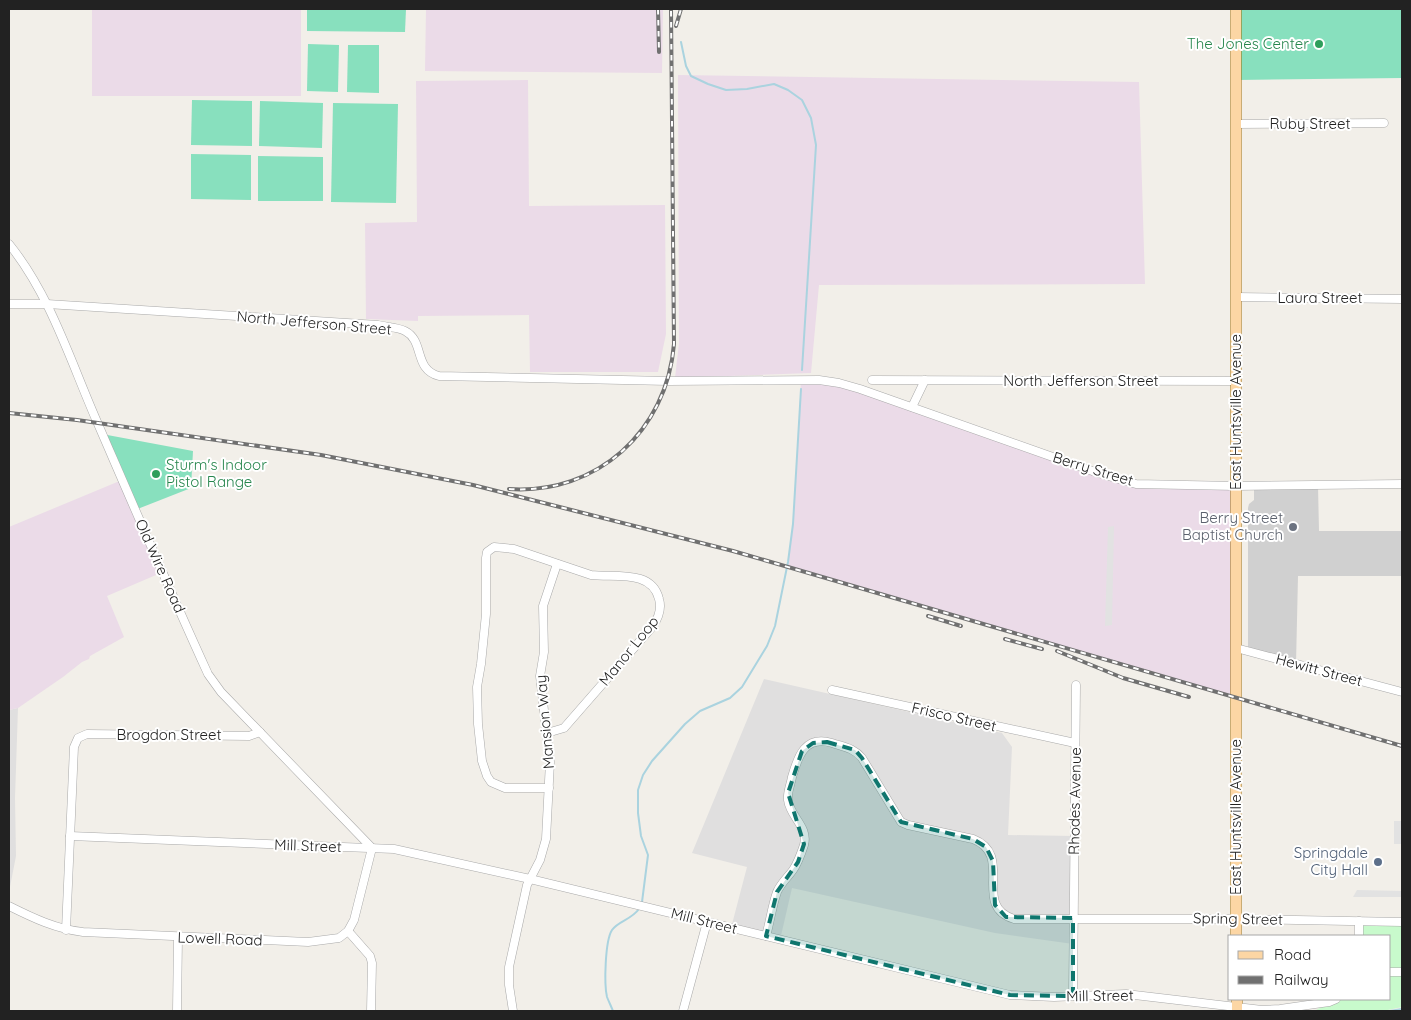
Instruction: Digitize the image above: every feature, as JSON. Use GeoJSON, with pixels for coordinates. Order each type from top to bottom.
{"type":"FeatureCollection","features":[{"type":"Feature","properties":{"kind":"main road","name":"East Huntsville Avenue"},"geometry":{"type":"LineString","coordinates":[[1236,9],[1236,935]]}},
{"type":"Feature","properties":{"kind":"street","name":"Ruby Street"},"geometry":{"type":"LineString","coordinates":[[1236,124],[1384,123]]}},
{"type":"Feature","properties":{"kind":"street","name":"Old Wire Road"},"geometry":{"type":"LineString","coordinates":[[9,244],[20,258],[47,304],[208,674],[221,692],[372,848]]}},
{"type":"Feature","properties":{"kind":"street","name":"Laura Street"},"geometry":{"type":"LineString","coordinates":[[1237,297],[1402,299]]}},
{"type":"Feature","properties":{"kind":"street","name":"North Jefferson Street"},"geometry":{"type":"LineString","coordinates":[[9,304],[47,304],[378,326],[398,329],[406,332],[412,338],[427,371],[439,376],[668,381],[796,380]]}},
{"type":"Feature","properties":{"kind":"street","name":"Berry Street"},"geometry":{"type":"LineString","coordinates":[[796,380],[839,382],[912,406],[1098,473],[1136,484],[1236,486],[1402,484]]}},
{"type":"Feature","properties":{"kind":"street","name":"North Jefferson Street"},"geometry":{"type":"LineString","coordinates":[[872,380],[1236,381]]}},
{"type":"Feature","properties":{"kind":"street"},"geometry":{"type":"LineString","coordinates":[[912,406],[925,380]]}},
{"type":"Feature","properties":{"kind":"street","name":"Manor Loop"},"geometry":{"type":"LineString","coordinates":[[547,733],[564,728],[654,626],[660,612],[658,596],[655,590],[636,577],[591,575],[514,550],[499,547],[491,548],[486,558],[486,614],[482,664],[477,687],[482,762],[490,782],[505,788],[549,788]]}},
{"type":"Feature","properties":{"kind":"street","name":"Mansion Way"},"geometry":{"type":"LineString","coordinates":[[513,1011],[510,967],[527,885],[544,849],[550,762],[540,676],[544,652],[542,616],[545,596],[557,564]]}},
{"type":"Feature","properties":{"kind":"street","name":"Hewitt Street"},"geometry":{"type":"LineString","coordinates":[[1236,648],[1402,692]]}},
{"type":"Feature","properties":{"kind":"street","name":"Rhodes Avenue"},"geometry":{"type":"LineString","coordinates":[[1073,996],[1076,684]]}},
{"type":"Feature","properties":{"kind":"street","name":"Frisco Street"},"geometry":{"type":"LineString","coordinates":[[832,690],[1075,743]]}},
{"type":"Feature","properties":{"kind":"street","name":"Brogdon Street"},"geometry":{"type":"LineString","coordinates":[[70,836],[74,746],[78,738],[87,734],[249,736],[260,732]]}},
{"type":"Feature","properties":{"kind":"street"},"geometry":{"type":"LineString","coordinates":[[766,936],[777,892],[798,862],[804,844],[802,828],[793,814],[788,800],[788,793],[802,751],[813,743],[820,741],[855,750],[862,758],[901,822],[972,839],[986,847],[993,861],[993,897],[995,905],[999,912],[1006,917],[1014,919],[1073,918]]}},
{"type":"Feature","properties":{"kind":"street"},"geometry":{"type":"LineString","coordinates":[[66,930],[70,836]]}},
{"type":"Feature","properties":{"kind":"street","name":"Mill Street"},"geometry":{"type":"LineString","coordinates":[[70,836],[394,849],[1010,994],[1045,997],[1126,994],[1280,1009],[1334,1000]]}},
{"type":"Feature","properties":{"kind":"street"},"geometry":{"type":"LineString","coordinates":[[371,1011],[372,963],[370,956],[348,931],[354,920],[372,848]]}},
{"type":"Feature","properties":{"kind":"street","name":"Lowell Road"},"geometry":{"type":"LineString","coordinates":[[9,906],[46,924],[66,930],[308,942],[339,938],[348,931]]}},
{"type":"Feature","properties":{"kind":"street","name":"Spring Street"},"geometry":{"type":"LineString","coordinates":[[1073,918],[1402,922]]}},
{"type":"Feature","properties":{"kind":"street"},"geometry":{"type":"LineString","coordinates":[[1359,921],[1360,935]]}},
{"type":"Feature","properties":{"kind":"street"},"geometry":{"type":"LineString","coordinates":[[683,1011],[707,922]]}},
{"type":"Feature","properties":{"kind":"street"},"geometry":{"type":"LineString","coordinates":[[177,1011],[178,937]]}},
{"type":"Feature","properties":{"kind":"highlighted area"},"geometry":{"type":"Polygon","coordinates":[[[827,742],[855,750],[862,758],[901,822],[973,839],[986,847],[993,861],[995,905],[1006,917],[1073,918],[1073,996],[1010,995],[766,936],[777,892],[798,862],[804,844],[788,793],[802,751],[813,743],[827,742]]]}},
{"type":"Feature","properties":{"kind":"shaded area"},"geometry":{"type":"Polygon","coordinates":[[[92,9],[301,9],[301,96],[92,96],[92,9]]]}},
{"type":"Feature","properties":{"kind":"shaded area"},"geometry":{"type":"Polygon","coordinates":[[[426,9],[663,9],[662,73],[425,71],[426,9]]]}},
{"type":"Feature","properties":{"kind":"shaded area"},"geometry":{"type":"Polygon","coordinates":[[[678,75],[1139,82],[1145,284],[819,285],[811,373],[675,378],[679,343],[678,75]]]}},
{"type":"Feature","properties":{"kind":"shaded area"},"geometry":{"type":"Polygon","coordinates":[[[528,80],[529,206],[665,205],[666,334],[658,372],[530,372],[529,315],[418,316],[418,321],[366,319],[365,223],[417,222],[416,81],[528,80]]]}},
{"type":"Feature","properties":{"kind":"shaded area"},"geometry":{"type":"Polygon","coordinates":[[[801,380],[839,383],[1136,484],[1236,486],[1236,697],[787,568],[793,524],[801,380]]]}},
{"type":"Feature","properties":{"kind":"shaded area"},"geometry":{"type":"Polygon","coordinates":[[[122,480],[163,572],[107,596],[124,637],[90,656],[89,659],[82,662],[18,708],[9,710],[9,527],[122,480]]]}},
{"type":"Feature","properties":{"kind":"shaded area"},"geometry":{"type":"Polygon","coordinates":[[[1318,485],[1319,531],[1402,531],[1402,576],[1298,576],[1296,664],[1248,651],[1248,508],[1249,504],[1254,500],[1254,486],[1318,485]]]}},
{"type":"Feature","properties":{"kind":"shaded area"},"geometry":{"type":"Polygon","coordinates":[[[1114,526],[1112,625],[1105,626],[1108,527],[1114,526]]]}},
{"type":"Feature","properties":{"kind":"shaded area"},"geometry":{"type":"Polygon","coordinates":[[[764,679],[1002,733],[1012,747],[1008,835],[1074,836],[1073,944],[995,933],[792,888],[780,940],[731,928],[747,867],[692,853],[764,679]]]}},
{"type":"Feature","properties":{"kind":"shaded area"},"geometry":{"type":"Polygon","coordinates":[[[18,708],[15,798],[16,856],[9,892],[9,710],[18,708]]]}},
{"type":"Feature","properties":{"kind":"shaded area"},"geometry":{"type":"Polygon","coordinates":[[[1394,821],[1402,821],[1402,844],[1394,844],[1394,821]]]}},
{"type":"Feature","properties":{"kind":"shaded area"},"geometry":{"type":"Polygon","coordinates":[[[1357,890],[1402,891],[1402,897],[1353,897],[1357,890]]]}},
{"type":"Feature","properties":{"kind":"green space"},"geometry":{"type":"Polygon","coordinates":[[[307,9],[406,9],[405,32],[307,31],[307,9]]]}},
{"type":"Feature","properties":{"kind":"green space","name":"The Jones Center"},"geometry":{"type":"Polygon","coordinates":[[[1236,9],[1402,9],[1402,78],[1237,80],[1236,9]]]}},
{"type":"Feature","properties":{"kind":"green space"},"geometry":{"type":"Polygon","coordinates":[[[308,44],[339,45],[338,92],[307,91],[308,44]]]}},
{"type":"Feature","properties":{"kind":"green space"},"geometry":{"type":"Polygon","coordinates":[[[348,45],[379,45],[379,93],[347,92],[348,45]]]}},
{"type":"Feature","properties":{"kind":"green space"},"geometry":{"type":"Polygon","coordinates":[[[192,100],[252,101],[252,146],[191,145],[192,100]]]}},
{"type":"Feature","properties":{"kind":"green space"},"geometry":{"type":"Polygon","coordinates":[[[260,101],[323,103],[322,148],[259,146],[260,101]]]}},
{"type":"Feature","properties":{"kind":"green space"},"geometry":{"type":"Polygon","coordinates":[[[333,103],[398,104],[396,203],[331,202],[333,103]]]}},
{"type":"Feature","properties":{"kind":"green space"},"geometry":{"type":"Polygon","coordinates":[[[191,154],[251,155],[251,200],[191,199],[191,154]]]}},
{"type":"Feature","properties":{"kind":"green space"},"geometry":{"type":"Polygon","coordinates":[[[258,156],[323,157],[323,201],[258,201],[258,156]]]}},
{"type":"Feature","properties":{"kind":"green space","name":"Sturm's Indoor Pistol Range"},"geometry":{"type":"Polygon","coordinates":[[[102,434],[193,451],[191,488],[135,510],[102,434]]]}},
{"type":"Feature","properties":{"kind":"green space"},"geometry":{"type":"Polygon","coordinates":[[[1359,921],[1402,922],[1402,1007],[1383,1011],[1306,1011],[1316,1010],[1334,1000],[1391,1000],[1391,935],[1359,935],[1359,921]]]}},
{"type":"Feature","properties":{"kind":"waterway"},"geometry":{"type":"LineString","coordinates":[[681,42],[686,66],[691,76],[726,90],[747,89],[774,84],[788,90],[802,100],[811,118],[816,145],[802,370]]}},
{"type":"Feature","properties":{"kind":"waterway"},"geometry":{"type":"LineString","coordinates":[[642,902],[648,855],[641,836],[638,813],[638,790],[643,775],[652,761],[685,724],[700,711],[730,698],[742,687],[767,646],[775,626],[788,562],[793,524],[801,389]]}},
{"type":"Feature","properties":{"kind":"waterway"},"geometry":{"type":"LineString","coordinates":[[613,1011],[607,997],[606,963],[608,943],[612,930],[639,909]]}},
{"type":"Feature","properties":{"kind":"waterway"},"geometry":{"type":"LineString","coordinates":[[1390,1011],[1402,1009]]}},
{"type":"Feature","properties":{"kind":"railway"},"geometry":{"type":"LineString","coordinates":[[658,9],[659,52]]}},
{"type":"Feature","properties":{"kind":"railway"},"geometry":{"type":"LineString","coordinates":[[509,489],[541,488],[571,481],[598,469],[622,451],[642,430],[658,404],[669,375],[674,344],[671,9]]}},
{"type":"Feature","properties":{"kind":"railway"},"geometry":{"type":"LineString","coordinates":[[676,26],[681,9]]}},
{"type":"Feature","properties":{"kind":"railway"},"geometry":{"type":"LineString","coordinates":[[9,413],[77,420],[321,455],[473,485],[733,551],[1402,746]]}},
{"type":"Feature","properties":{"kind":"railway"},"geometry":{"type":"LineString","coordinates":[[928,616],[961,626]]}},
{"type":"Feature","properties":{"kind":"railway"},"geometry":{"type":"LineString","coordinates":[[1005,639],[1042,649]]}},
{"type":"Feature","properties":{"kind":"railway"},"geometry":{"type":"LineString","coordinates":[[1057,651],[1123,678],[1189,697]]}},
{"type":"Feature","properties":{"kind":"place","name":"The Jones Center"},"geometry":{"type":"Point","coordinates":[1319,44]}},
{"type":"Feature","properties":{"kind":"place","name":"Sturm's Indoor Pistol Range"},"geometry":{"type":"Point","coordinates":[156,474]}},
{"type":"Feature","properties":{"kind":"place","name":"Berry Street Baptist Church"},"geometry":{"type":"Point","coordinates":[1293,527]}},
{"type":"Feature","properties":{"kind":"place","name":"Springdale City Hall"},"geometry":{"type":"Point","coordinates":[1378,862]}}]}
